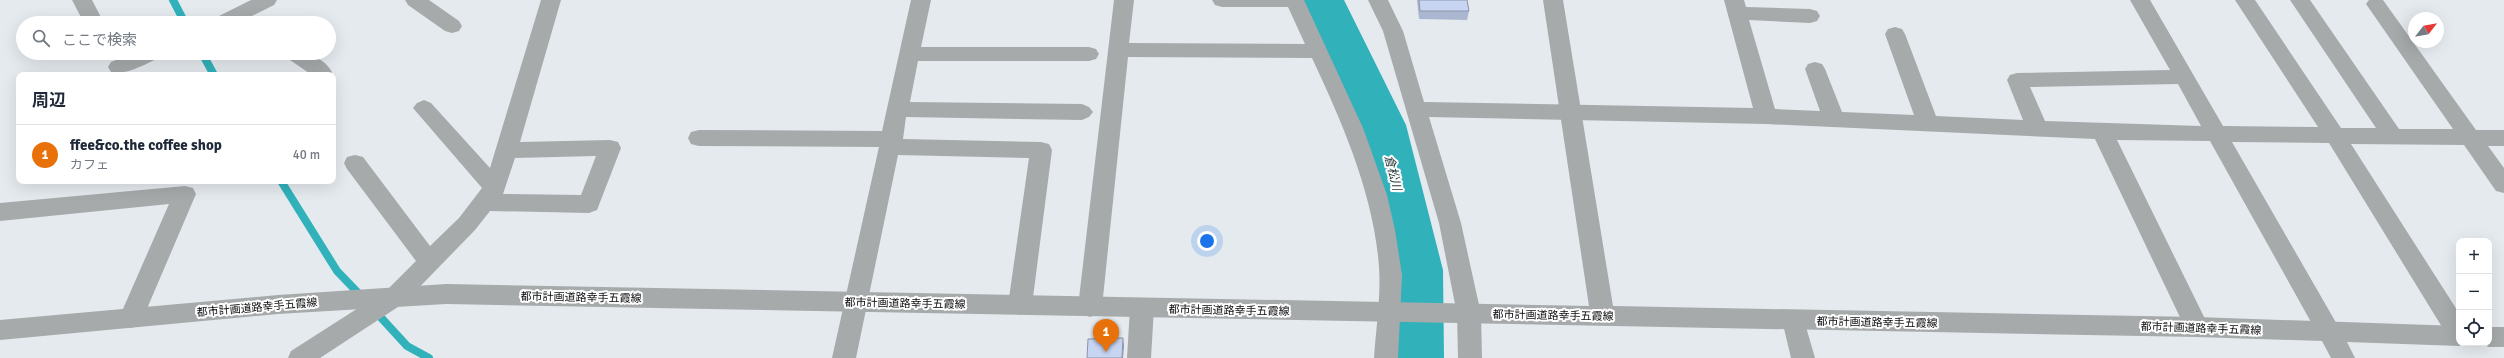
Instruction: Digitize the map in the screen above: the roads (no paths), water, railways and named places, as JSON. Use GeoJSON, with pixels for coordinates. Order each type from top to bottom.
{"type":"FeatureCollection","features":[{"type":"Feature","properties":{"kind":"street"},"geometry":{"type":"LineString","coordinates":[[82,0],[90,16]]}},
{"type":"Feature","properties":{"kind":"street"},"geometry":{"type":"LineString","coordinates":[[243,16],[267,0]]}},
{"type":"Feature","properties":{"kind":"street"},"geometry":{"type":"LineString","coordinates":[[415,0],[452,26]]}},
{"type":"Feature","properties":{"kind":"street"},"geometry":{"type":"LineString","coordinates":[[300,358],[396,296],[467,224],[490,195],[507,150],[551,0]]}},
{"type":"Feature","properties":{"kind":"street"},"geometry":{"type":"LineString","coordinates":[[844,358],[921,0]]}},
{"type":"Feature","properties":{"kind":"street"},"geometry":{"type":"LineString","coordinates":[[1090,307],[1124,0]]}},
{"type":"Feature","properties":{"kind":"street"},"geometry":{"type":"LineString","coordinates":[[1222,0],[1294,0],[1319,51],[1374,184],[1390,265],[1395,313],[1386,358]]}},
{"type":"Feature","properties":{"kind":"street"},"geometry":{"type":"LineString","coordinates":[[1378,0],[1393,31],[1418,109],[1450,223],[1461,314],[1470,358]]}},
{"type":"Feature","properties":{"kind":"street"},"geometry":{"type":"LineString","coordinates":[[1553,0],[1602,315]]}},
{"type":"Feature","properties":{"kind":"street"},"geometry":{"type":"LineString","coordinates":[[2140,0],[2343,358]]}},
{"type":"Feature","properties":{"kind":"street"},"geometry":{"type":"LineString","coordinates":[[2245,0],[2334,134],[2456,330]]}},
{"type":"Feature","properties":{"kind":"street"},"geometry":{"type":"LineString","coordinates":[[2300,0],[2394,136]]}},
{"type":"Feature","properties":{"kind":"street"},"geometry":{"type":"LineString","coordinates":[[2376,4],[2472,137],[2504,185]]}},
{"type":"Feature","properties":{"kind":"street"},"geometry":{"type":"LineString","coordinates":[[1766,116],[1736,7],[1810,16]]}},
{"type":"Feature","properties":{"kind":"street"},"geometry":{"type":"LineString","coordinates":[[1895,34],[1928,124]]}},
{"type":"Feature","properties":{"kind":"street"},"geometry":{"type":"LineString","coordinates":[[1118,50],[1319,51]]}},
{"type":"Feature","properties":{"kind":"street"},"geometry":{"type":"LineString","coordinates":[[910,54],[1089,54]]}},
{"type":"Feature","properties":{"kind":"street"},"geometry":{"type":"LineString","coordinates":[[117,65],[132,60]]}},
{"type":"Feature","properties":{"kind":"street"},"geometry":{"type":"LineString","coordinates":[[304,60],[322,72]]}},
{"type":"Feature","properties":{"kind":"street"},"geometry":{"type":"LineString","coordinates":[[1815,70],[1834,119]]}},
{"type":"Feature","properties":{"kind":"street"},"geometry":{"type":"LineString","coordinates":[[2037,129],[2017,80],[2184,77]]}},
{"type":"Feature","properties":{"kind":"street"},"geometry":{"type":"LineString","coordinates":[[424,108],[490,195],[589,204],[610,148],[507,150]]}},
{"type":"Feature","properties":{"kind":"street"},"geometry":{"type":"LineString","coordinates":[[898,109],[1082,112]]}},
{"type":"Feature","properties":{"kind":"street"},"geometry":{"type":"LineString","coordinates":[[1418,109],[1766,116],[2102,132],[2216,132],[2504,138]]}},
{"type":"Feature","properties":{"kind":"street"},"geometry":{"type":"LineString","coordinates":[[2102,132],[2197,327]]}},
{"type":"Feature","properties":{"kind":"street"},"geometry":{"type":"LineString","coordinates":[[699,138],[891,143],[1041,150],[1020,305]]}},
{"type":"Feature","properties":{"kind":"street"},"geometry":{"type":"LineString","coordinates":[[355,163],[429,262]]}},
{"type":"Feature","properties":{"kind":"street"},"geometry":{"type":"LineString","coordinates":[[1,212],[182,187],[131,318]]}},
{"type":"Feature","properties":{"kind":"street","name":"都市計画道路幸手五霞線"},"geometry":{"type":"LineString","coordinates":[[0,330],[396,296],[454,294],[2197,327],[2330,333],[2456,335]]}},
{"type":"Feature","properties":{"kind":"street"},"geometry":{"type":"LineString","coordinates":[[1139,358],[1142,308]]}},
{"type":"Feature","properties":{"kind":"street"},"geometry":{"type":"LineString","coordinates":[[1794,320],[1803,358]]}},
{"type":"Feature","properties":{"kind":"street"},"geometry":{"type":"LineString","coordinates":[[2492,337],[2504,337]]}},
{"type":"Feature","properties":{"kind":"waterway"},"geometry":{"type":"LineString","coordinates":[[173,0],[181,16]]}},
{"type":"Feature","properties":{"kind":"waterway","name":"倉松川"},"geometry":{"type":"LineString","coordinates":[[1322,0],[1382,125],[1417,270],[1417,358]]}},
{"type":"Feature","properties":{"kind":"waterway"},"geometry":{"type":"LineString","coordinates":[[206,60],[212,72]]}},
{"type":"Feature","properties":{"kind":"waterway"},"geometry":{"type":"LineString","coordinates":[[283,184],[337,271],[363,298]]}},
{"type":"Feature","properties":{"kind":"waterway"},"geometry":{"type":"LineString","coordinates":[[375,311],[407,346],[429,358]]}},
{"type":"Feature","properties":{"kind":"place","name":"ffee&co.the coffee shop"},"geometry":{"type":"Point","coordinates":[1106,352]}}]}
